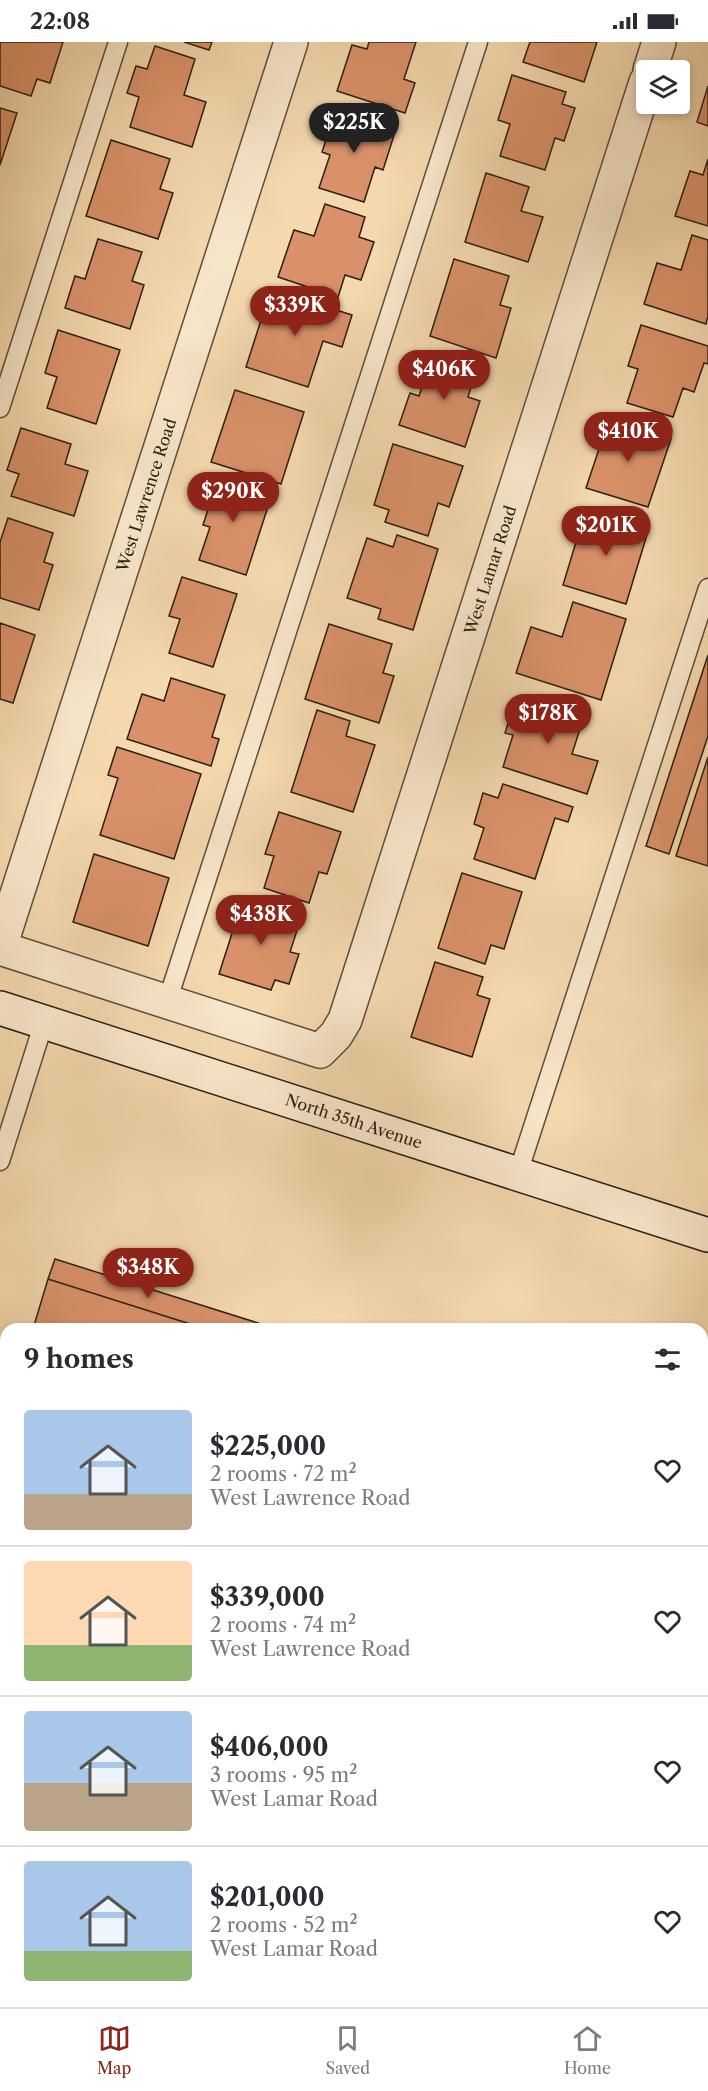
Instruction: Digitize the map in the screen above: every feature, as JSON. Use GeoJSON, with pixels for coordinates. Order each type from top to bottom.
{"type":"FeatureCollection","features":[{"type":"Feature","properties":{"kind":"street","name":"West Lawrence Road"},"geometry":{"type":"LineString","coordinates":[[0,948],[291,42]]}},
{"type":"Feature","properties":{"kind":"street"},"geometry":{"type":"LineString","coordinates":[[653,60],[659,42]]}},
{"type":"Feature","properties":{"kind":"street","name":"West Lamar Road"},"geometry":{"type":"LineString","coordinates":[[167,1002],[320,1051],[336,1035],[345,1020],[636,113]]}},
{"type":"Feature","properties":{"kind":"street"},"geometry":{"type":"LineString","coordinates":[[0,948],[167,1002]]}},
{"type":"Feature","properties":{"kind":"street","name":"North 35th Avenue"},"geometry":{"type":"LineString","coordinates":[[0,1008],[708,1235]]}},
{"type":"Feature","properties":{"kind":"lane"},"geometry":{"type":"LineString","coordinates":[[0,408],[118,42]]}},
{"type":"Feature","properties":{"kind":"lane"},"geometry":{"type":"LineString","coordinates":[[167,1002],[478,42]]}},
{"type":"Feature","properties":{"kind":"lane"},"geometry":{"type":"LineString","coordinates":[[518,1173],[708,588]]}},
{"type":"Feature","properties":{"kind":"lane"},"geometry":{"type":"LineString","coordinates":[[0,1161],[44,1022]]}},
{"type":"Feature","properties":{"kind":"building"},"geometry":{"type":"Polygon","coordinates":[[[0,42],[63,42],[50,83],[37,79],[31,96],[0,86],[0,42]]]}},
{"type":"Feature","properties":{"kind":"building"},"geometry":{"type":"Polygon","coordinates":[[[184,42],[212,42],[209,50],[184,42]]]}},
{"type":"Feature","properties":{"kind":"building"},"geometry":{"type":"Polygon","coordinates":[[[369,42],[416,42],[404,79],[415,83],[405,113],[337,91],[352,45],[367,49],[369,42]]]}},
{"type":"Feature","properties":{"kind":"building"},"geometry":{"type":"Polygon","coordinates":[[[530,42],[597,42],[584,82],[523,62],[530,42]]]}},
{"type":"Feature","properties":{"kind":"building"},"geometry":{"type":"Polygon","coordinates":[[[155,46],[195,59],[184,95],[206,102],[192,147],[130,127],[139,97],[127,93],[136,66],[147,69],[155,46]]]}},
{"type":"Feature","properties":{"kind":"building"},"geometry":{"type":"Polygon","coordinates":[[[512,75],[566,92],[562,104],[575,108],[564,141],[555,138],[545,170],[500,156],[510,124],[498,120],[512,75]]]}},
{"type":"Feature","properties":{"kind":"building"},"geometry":{"type":"Polygon","coordinates":[[[708,86],[708,126],[697,122],[708,86]]]}},
{"type":"Feature","properties":{"kind":"building"},"geometry":{"type":"Polygon","coordinates":[[[0,108],[17,113],[0,165],[0,108]]]}},
{"type":"Feature","properties":{"kind":"building"},"geometry":{"type":"Polygon","coordinates":[[[336,109],[396,129],[383,170],[375,167],[364,202],[319,188],[330,155],[322,152],[336,109]]]}},
{"type":"Feature","properties":{"kind":"building"},"geometry":{"type":"Polygon","coordinates":[[[111,140],[170,159],[160,189],[173,193],[158,239],[86,216],[111,140]]]}},
{"type":"Feature","properties":{"kind":"building"},"geometry":{"type":"Polygon","coordinates":[[[708,159],[708,226],[675,216],[690,171],[703,175],[708,159]]]}},
{"type":"Feature","properties":{"kind":"building"},"geometry":{"type":"Polygon","coordinates":[[[486,173],[529,187],[521,211],[543,217],[528,262],[465,242],[486,173]]]}},
{"type":"Feature","properties":{"kind":"building"},"geometry":{"type":"Polygon","coordinates":[[[325,204],[365,217],[359,237],[374,242],[361,280],[345,275],[338,297],[278,277],[294,230],[314,236],[325,204]]]}},
{"type":"Feature","properties":{"kind":"building"},"geometry":{"type":"Polygon","coordinates":[[[692,235],[708,240],[708,316],[706,324],[644,304],[657,263],[681,270],[692,235]]]}},
{"type":"Feature","properties":{"kind":"building"},"geometry":{"type":"Polygon","coordinates":[[[98,239],[142,252],[132,281],[144,285],[130,329],[65,308],[75,276],[85,279],[98,239]]]}},
{"type":"Feature","properties":{"kind":"building"},"geometry":{"type":"Polygon","coordinates":[[[454,259],[509,276],[500,305],[511,308],[496,358],[430,336],[454,259]]]}},
{"type":"Feature","properties":{"kind":"building"},"geometry":{"type":"Polygon","coordinates":[[[271,289],[352,315],[342,347],[323,341],[308,387],[246,367],[271,289]]]}},
{"type":"Feature","properties":{"kind":"building"},"geometry":{"type":"Polygon","coordinates":[[[641,325],[708,346],[708,364],[704,363],[694,392],[683,388],[673,417],[627,403],[638,369],[628,366],[641,325]]]}},
{"type":"Feature","properties":{"kind":"building"},"geometry":{"type":"Polygon","coordinates":[[[58,330],[120,350],[96,424],[47,408],[57,377],[45,373],[58,330]]]}},
{"type":"Feature","properties":{"kind":"building"},"geometry":{"type":"Polygon","coordinates":[[[433,352],[478,366],[468,397],[480,401],[465,447],[399,425],[410,393],[419,396],[433,352]]]}},
{"type":"Feature","properties":{"kind":"building"},"geometry":{"type":"Polygon","coordinates":[[[235,390],[304,412],[281,484],[211,462],[235,390]]]}},
{"type":"Feature","properties":{"kind":"building"},"geometry":{"type":"Polygon","coordinates":[[[609,419],[671,439],[648,507],[586,488],[609,419]]]}},
{"type":"Feature","properties":{"kind":"building"},"geometry":{"type":"Polygon","coordinates":[[[21,428],[71,444],[65,464],[88,471],[74,516],[11,496],[19,474],[7,470],[21,428]]]}},
{"type":"Feature","properties":{"kind":"building"},"geometry":{"type":"Polygon","coordinates":[[[393,444],[463,466],[449,507],[438,503],[428,536],[385,522],[389,510],[374,505],[393,444]]]}},
{"type":"Feature","properties":{"kind":"building"},"geometry":{"type":"Polygon","coordinates":[[[210,474],[272,494],[246,575],[199,560],[210,527],[203,525],[211,500],[203,497],[210,474]]]}},
{"type":"Feature","properties":{"kind":"building"},"geometry":{"type":"Polygon","coordinates":[[[586,509],[649,528],[626,604],[563,585],[586,509]]]}},
{"type":"Feature","properties":{"kind":"building"},"geometry":{"type":"Polygon","coordinates":[[[8,518],[53,533],[44,562],[53,565],[39,610],[0,598],[0,542],[8,518]]]}},
{"type":"Feature","properties":{"kind":"building"},"geometry":{"type":"Polygon","coordinates":[[[397,535],[438,549],[413,630],[378,619],[381,609],[347,598],[367,538],[393,547],[397,535]]]}},
{"type":"Feature","properties":{"kind":"building"},"geometry":{"type":"Polygon","coordinates":[[[182,577],[237,594],[213,667],[169,653],[180,619],[169,616],[182,577]]]}},
{"type":"Feature","properties":{"kind":"building"},"geometry":{"type":"Polygon","coordinates":[[[573,602],[626,619],[601,700],[516,673],[531,627],[562,637],[573,602]]]}},
{"type":"Feature","properties":{"kind":"building"},"geometry":{"type":"Polygon","coordinates":[[[0,623],[35,635],[13,703],[0,699],[0,623]]]}},
{"type":"Feature","properties":{"kind":"building"},"geometry":{"type":"Polygon","coordinates":[[[329,624],[392,644],[383,673],[394,676],[379,723],[305,699],[329,624]]]}},
{"type":"Feature","properties":{"kind":"building"},"geometry":{"type":"Polygon","coordinates":[[[708,655],[708,736],[669,854],[646,846],[708,655]]]}},
{"type":"Feature","properties":{"kind":"building"},"geometry":{"type":"Polygon","coordinates":[[[171,678],[225,695],[212,737],[219,739],[211,766],[127,739],[142,694],[164,701],[171,678]]]}},
{"type":"Feature","properties":{"kind":"building"},"geometry":{"type":"Polygon","coordinates":[[[533,697],[585,713],[572,754],[598,761],[587,794],[503,767],[513,735],[505,733],[515,702],[529,707],[533,697]]]}},
{"type":"Feature","properties":{"kind":"building"},"geometry":{"type":"Polygon","coordinates":[[[317,710],[350,721],[346,736],[375,745],[353,812],[291,792],[317,710]]]}},
{"type":"Feature","properties":{"kind":"building"},"geometry":{"type":"Polygon","coordinates":[[[117,747],[201,774],[174,859],[100,835],[118,778],[108,775],[117,747]]]}},
{"type":"Feature","properties":{"kind":"building"},"geometry":{"type":"Polygon","coordinates":[[[708,757],[708,866],[676,856],[708,757]]]}},
{"type":"Feature","properties":{"kind":"building"},"geometry":{"type":"Polygon","coordinates":[[[503,784],[573,807],[568,822],[555,818],[535,879],[474,859],[484,828],[474,824],[483,793],[498,798],[503,784]]]}},
{"type":"Feature","properties":{"kind":"building"},"geometry":{"type":"Polygon","coordinates":[[[279,812],[341,832],[327,874],[319,872],[309,903],[264,888],[274,856],[265,854],[279,812]]]}},
{"type":"Feature","properties":{"kind":"building"},"geometry":{"type":"Polygon","coordinates":[[[94,854],[169,878],[148,946],[73,922],[94,854]]]}},
{"type":"Feature","properties":{"kind":"building"},"geometry":{"type":"Polygon","coordinates":[[[462,873],[522,892],[504,949],[491,945],[485,964],[438,948],[462,873]]]}},
{"type":"Feature","properties":{"kind":"building"},"geometry":{"type":"Polygon","coordinates":[[[243,899],[301,918],[290,952],[299,954],[289,984],[275,980],[271,990],[219,974],[243,899]]]}},
{"type":"Feature","properties":{"kind":"building"},"geometry":{"type":"Polygon","coordinates":[[[435,962],[483,977],[477,995],[490,999],[472,1057],[411,1037],[435,962]]]}},
{"type":"Feature","properties":{"kind":"building"},"geometry":{"type":"Polygon","coordinates":[[[55,1259],[258,1323],[187,1323],[48,1279],[55,1259]]]}},
{"type":"Feature","properties":{"kind":"building"},"geometry":{"type":"Polygon","coordinates":[[[48,1279],[187,1323],[35,1323],[48,1279]]]}}]}
